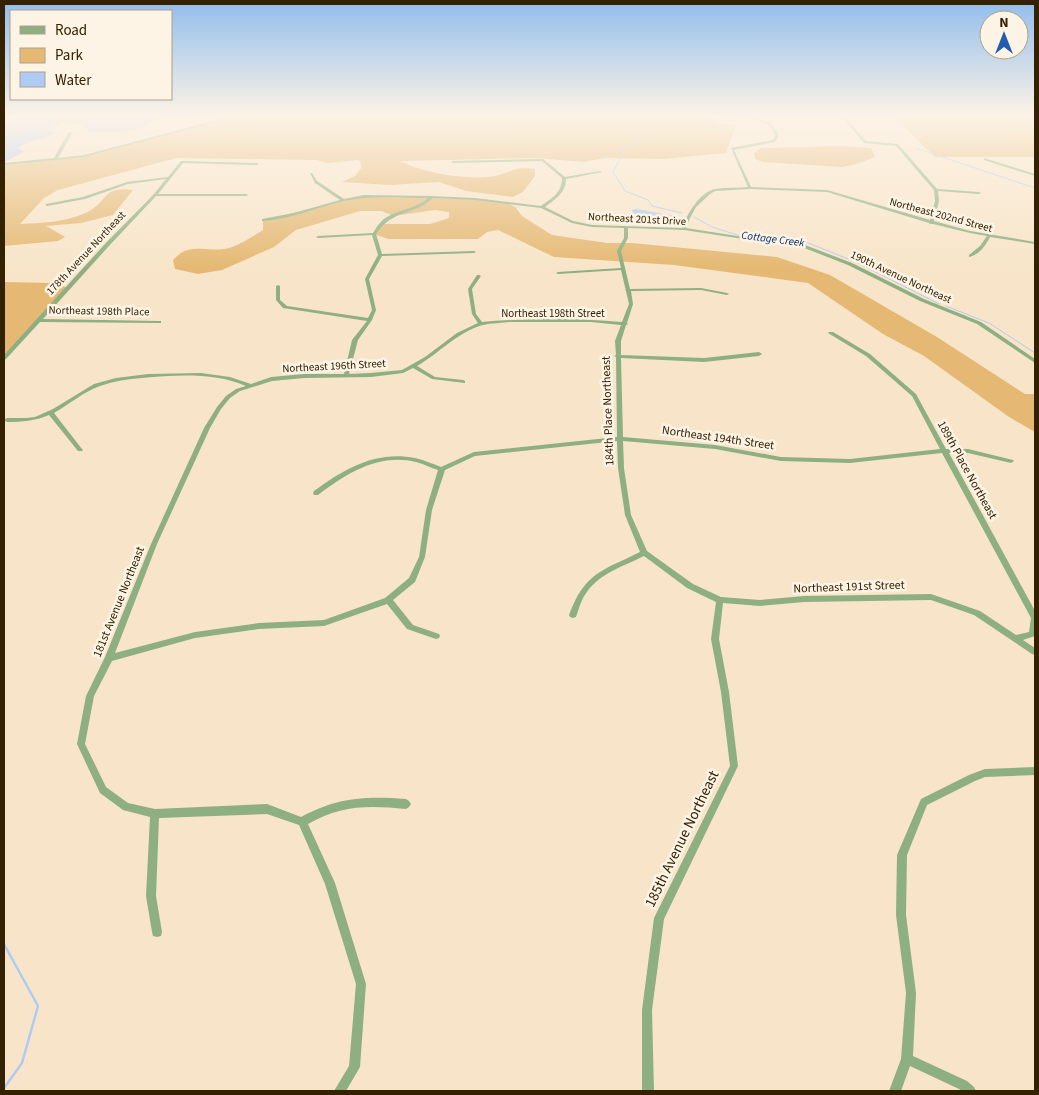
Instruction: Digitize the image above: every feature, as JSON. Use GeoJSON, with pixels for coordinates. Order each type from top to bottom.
{"type":"FeatureCollection","features":[{"type":"Feature","properties":{"kind":"street","name":"178th Avenue Northeast"},"geometry":{"type":"LineString","coordinates":[[4,358],[155,195],[178,166]]}},
{"type":"Feature","properties":{"kind":"street"},"geometry":{"type":"LineString","coordinates":[[550,166],[564,178]]}},
{"type":"Feature","properties":{"kind":"street"},"geometry":{"type":"LineString","coordinates":[[740,166],[750,188]]}},
{"type":"Feature","properties":{"kind":"street"},"geometry":{"type":"LineString","coordinates":[[915,166],[936,190],[938,201],[932,222]]}},
{"type":"Feature","properties":{"kind":"street"},"geometry":{"type":"LineString","coordinates":[[1006,166],[1035,176]]}},
{"type":"Feature","properties":{"kind":"street"},"geometry":{"type":"LineString","coordinates":[[564,178],[600,172]]}},
{"type":"Feature","properties":{"kind":"street"},"geometry":{"type":"LineString","coordinates":[[311,174],[316,182],[343,200]]}},
{"type":"Feature","properties":{"kind":"street"},"geometry":{"type":"LineString","coordinates":[[47,205],[74,201],[127,183],[167,178]]}},
{"type":"Feature","properties":{"kind":"street"},"geometry":{"type":"LineString","coordinates":[[542,208],[563,191],[564,178]]}},
{"type":"Feature","properties":{"kind":"street","name":"Northeast 202nd Street"},"geometry":{"type":"LineString","coordinates":[[684,229],[687,218],[706,194],[725,188],[827,191],[988,237],[1035,243]]}},
{"type":"Feature","properties":{"kind":"street"},"geometry":{"type":"LineString","coordinates":[[936,190],[979,193]]}},
{"type":"Feature","properties":{"kind":"street"},"geometry":{"type":"LineString","coordinates":[[155,195],[246,196]]}},
{"type":"Feature","properties":{"kind":"street","name":"Northeast 201st Drive"},"geometry":{"type":"LineString","coordinates":[[263,220],[295,214],[343,200],[380,196],[475,199],[542,208],[581,225],[684,229],[750,239],[782,239],[807,246]]}},
{"type":"Feature","properties":{"kind":"street"},"geometry":{"type":"LineString","coordinates":[[346,375],[355,340],[370,320],[374,310],[374,301],[370,294],[367,280],[380,256],[374,234],[379,225],[393,214],[421,206],[432,197]]}},
{"type":"Feature","properties":{"kind":"street","name":"184th Place Northeast"},"geometry":{"type":"LineString","coordinates":[[626,228],[626,238],[619,251],[622,269],[630,290],[631,304],[618,341],[619,439],[628,515],[644,553]]}},
{"type":"Feature","properties":{"kind":"street"},"geometry":{"type":"LineString","coordinates":[[318,237],[374,234]]}},
{"type":"Feature","properties":{"kind":"street"},"geometry":{"type":"LineString","coordinates":[[971,256],[982,247],[988,237]]}},
{"type":"Feature","properties":{"kind":"street","name":"190th Avenue Northeast"},"geometry":{"type":"LineString","coordinates":[[807,246],[881,278],[922,300],[979,323],[1035,361]]}},
{"type":"Feature","properties":{"kind":"street"},"geometry":{"type":"LineString","coordinates":[[380,256],[474,252]]}},
{"type":"Feature","properties":{"kind":"street"},"geometry":{"type":"LineString","coordinates":[[558,273],[622,269]]}},
{"type":"Feature","properties":{"kind":"street"},"geometry":{"type":"LineString","coordinates":[[479,276],[470,289],[474,314],[481,324]]}},
{"type":"Feature","properties":{"kind":"street"},"geometry":{"type":"LineString","coordinates":[[278,286],[278,300],[284,306],[370,320]]}},
{"type":"Feature","properties":{"kind":"street"},"geometry":{"type":"LineString","coordinates":[[630,290],[701,289],[728,294]]}},
{"type":"Feature","properties":{"kind":"street","name":"Northeast 198th Place"},"geometry":{"type":"LineString","coordinates":[[39,320],[159,322]]}},
{"type":"Feature","properties":{"kind":"street","name":"Northeast 198th Street"},"geometry":{"type":"LineString","coordinates":[[481,324],[520,321],[592,321],[624,324]]}},
{"type":"Feature","properties":{"kind":"street","name":"Northeast 196th Street"},"geometry":{"type":"LineString","coordinates":[[6,420],[30,419],[50,412],[93,387],[123,380],[211,376],[227,378],[249,385],[288,377],[388,373],[413,366],[459,334],[481,324]]}},
{"type":"Feature","properties":{"kind":"street","name":"189th Place Northeast"},"geometry":{"type":"LineString","coordinates":[[830,333],[868,355],[914,395],[1035,618],[1033,634],[1018,638]]}},
{"type":"Feature","properties":{"kind":"street"},"geometry":{"type":"LineString","coordinates":[[617,356],[704,360],[759,354]]}},
{"type":"Feature","properties":{"kind":"street"},"geometry":{"type":"LineString","coordinates":[[413,366],[434,378],[464,382]]}},
{"type":"Feature","properties":{"kind":"street","name":"181st Avenue Northeast"},"geometry":{"type":"LineString","coordinates":[[249,385],[228,397],[207,428],[154,544],[109,658],[90,696],[80,744],[103,790],[126,807],[155,814],[267,808],[302,822]]}},
{"type":"Feature","properties":{"kind":"street"},"geometry":{"type":"LineString","coordinates":[[50,412],[80,450]]}},
{"type":"Feature","properties":{"kind":"street","name":"Northeast 194th Street"},"geometry":{"type":"LineString","coordinates":[[442,470],[474,454],[619,439],[705,446],[781,458],[850,461],[943,451],[968,451],[1010,461]]}},
{"type":"Feature","properties":{"kind":"street"},"geometry":{"type":"LineString","coordinates":[[109,658],[195,635],[259,626],[324,623],[388,600],[412,580],[422,557],[428,510],[442,470],[416,460],[382,459],[350,469],[316,493]]}},
{"type":"Feature","properties":{"kind":"street"},"geometry":{"type":"LineString","coordinates":[[573,614],[582,590],[591,579],[644,553]]}},
{"type":"Feature","properties":{"kind":"street","name":"Northeast 191st Street"},"geometry":{"type":"LineString","coordinates":[[644,553],[677,577],[720,600],[760,603],[804,599],[930,597],[977,613],[1018,638],[1035,652]]}},
{"type":"Feature","properties":{"kind":"street"},"geometry":{"type":"LineString","coordinates":[[388,600],[410,627],[436,636]]}},
{"type":"Feature","properties":{"kind":"street","name":"185th Avenue Northeast"},"geometry":{"type":"LineString","coordinates":[[648,1091],[647,1010],[659,918],[734,766],[725,692],[715,639],[720,600]]}},
{"type":"Feature","properties":{"kind":"street"},"geometry":{"type":"LineString","coordinates":[[895,1091],[907,1059],[912,993],[901,915],[902,855],[924,802],[985,773],[1035,771]]}},
{"type":"Feature","properties":{"kind":"street"},"geometry":{"type":"LineString","coordinates":[[340,1091],[354,1067],[361,984],[330,883],[302,822],[322,809],[343,804],[382,802],[406,804]]}},
{"type":"Feature","properties":{"kind":"street"},"geometry":{"type":"LineString","coordinates":[[155,814],[151,896],[157,932]]}},
{"type":"Feature","properties":{"kind":"street"},"geometry":{"type":"LineString","coordinates":[[907,1059],[963,1085],[970,1091]]}},
{"type":"Feature","properties":{"kind":"green space"},"geometry":{"type":"Polygon","coordinates":[[[4,166],[146,166],[58,190],[44,198],[20,224],[52,222],[76,217],[97,206],[109,193],[115,190],[133,190],[113,215],[81,223],[46,226],[65,237],[58,241],[4,246],[4,166]]]}},
{"type":"Feature","properties":{"kind":"green space"},"geometry":{"type":"Polygon","coordinates":[[[413,166],[431,172],[465,177],[494,176],[520,168],[527,168],[535,169],[535,176],[523,192],[513,197],[466,191],[439,182],[389,185],[342,182],[355,176],[362,167],[413,166]]]}},
{"type":"Feature","properties":{"kind":"green space"},"geometry":{"type":"Polygon","coordinates":[[[364,196],[475,199],[507,203],[515,207],[522,216],[552,235],[607,243],[632,243],[777,257],[830,275],[937,337],[1025,394],[1035,394],[1035,432],[1009,417],[924,356],[883,334],[808,283],[674,265],[554,257],[498,230],[487,232],[478,239],[388,239],[374,234],[384,224],[430,224],[449,218],[449,212],[435,210],[393,216],[382,211],[360,211],[296,230],[274,247],[222,270],[198,274],[175,269],[173,260],[179,254],[191,249],[217,250],[234,246],[263,230],[263,220],[364,196]]]}},
{"type":"Feature","properties":{"kind":"green space"},"geometry":{"type":"Polygon","coordinates":[[[4,282],[52,283],[69,288],[4,358],[4,282]]]}},
{"type":"Feature","properties":{"kind":"water"},"geometry":{"type":"Polygon","coordinates":[[[637,209],[674,216],[677,218],[677,224],[634,223],[632,210],[637,209]]]}},
{"type":"Feature","properties":{"kind":"waterway","name":"Cottage Creek"},"geometry":{"type":"LineString","coordinates":[[616,166],[613,172],[625,191],[648,200],[652,206],[682,213]]}},
{"type":"Feature","properties":{"kind":"waterway"},"geometry":{"type":"LineString","coordinates":[[969,166],[1035,188]]}},
{"type":"Feature","properties":{"kind":"waterway","name":"Cottage Creek"},"geometry":{"type":"LineString","coordinates":[[694,217],[712,227],[744,237],[783,236],[801,240],[853,261]]}},
{"type":"Feature","properties":{"kind":"waterway","name":"Cottage Creek"},"geometry":{"type":"LineString","coordinates":[[858,263],[939,304]]}},
{"type":"Feature","properties":{"kind":"waterway","name":"Cottage Creek"},"geometry":{"type":"LineString","coordinates":[[946,306],[989,323],[1035,353]]}},
{"type":"Feature","properties":{"kind":"waterway"},"geometry":{"type":"LineString","coordinates":[[4,944],[38,1006],[22,1063],[4,1088]]}}]}
